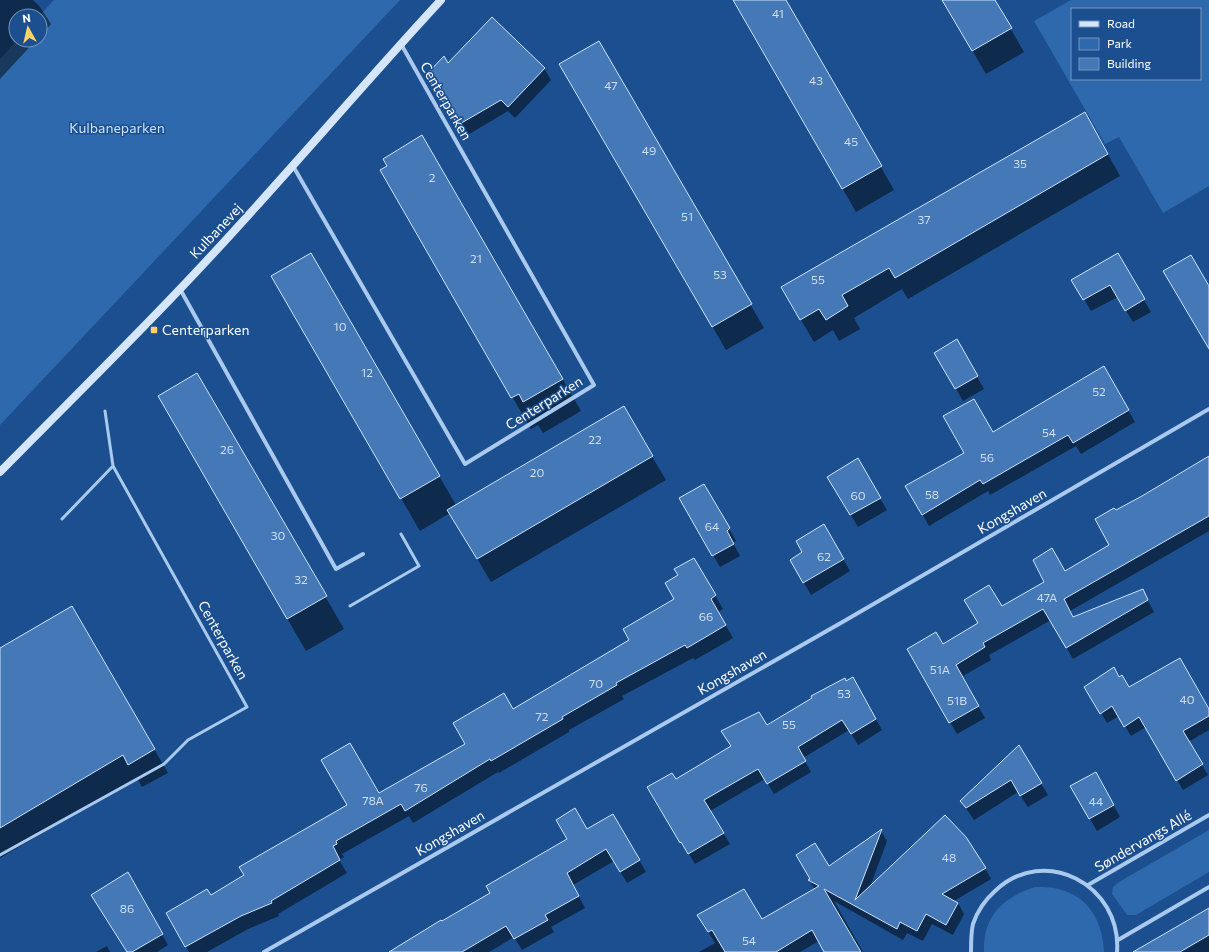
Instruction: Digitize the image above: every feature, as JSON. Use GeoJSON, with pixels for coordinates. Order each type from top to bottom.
{"type":"FeatureCollection","features":[{"type":"Feature","properties":{"kind":"street","name":"Kulbanevej"},"geometry":{"type":"LineString","coordinates":[[0,472],[180,289],[293,166],[441,0]]}},
{"type":"Feature","properties":{"kind":"street","name":"Centerparken"},"geometry":{"type":"LineString","coordinates":[[293,166],[465,464],[594,385],[401,44]]}},
{"type":"Feature","properties":{"kind":"street"},"geometry":{"type":"LineString","coordinates":[[180,289],[336,569],[363,554]]}},
{"type":"Feature","properties":{"kind":"street","name":"Kongshaven"},"geometry":{"type":"LineString","coordinates":[[264,952],[839,624],[1209,409]]}},
{"type":"Feature","properties":{"kind":"street","name":"Søndervangs Allé"},"geometry":{"type":"LineString","coordinates":[[1088,885],[1209,815]]}},
{"type":"Feature","properties":{"kind":"street"},"geometry":{"type":"LineString","coordinates":[[971,952],[973,925],[984,901],[1004,883],[1024,873],[1046,870],[1068,875],[1088,885],[1103,900],[1113,919],[1118,940],[1117,952]]}},
{"type":"Feature","properties":{"kind":"street"},"geometry":{"type":"LineString","coordinates":[[1118,940],[1209,887]]}},
{"type":"Feature","properties":{"kind":"lane","name":"Centerparken"},"geometry":{"type":"LineString","coordinates":[[0,855],[164,764],[188,740],[247,707],[113,466],[105,411]]}},
{"type":"Feature","properties":{"kind":"lane"},"geometry":{"type":"LineString","coordinates":[[62,519],[113,466]]}},
{"type":"Feature","properties":{"kind":"lane"},"geometry":{"type":"LineString","coordinates":[[350,606],[419,566],[401,534]]}},
{"type":"Feature","properties":{"kind":"green space","name":"Kulbaneparken"},"geometry":{"type":"Polygon","coordinates":[[[54,0],[400,0],[0,425],[0,59],[10,48],[48,48],[48,8],[46,8],[54,0]]]}},
{"type":"Feature","properties":{"kind":"green space"},"geometry":{"type":"Polygon","coordinates":[[[1071,0],[1209,0],[1209,186],[1163,213],[1119,137],[1105,144],[1034,21],[1071,0]]]}},
{"type":"Feature","properties":{"kind":"green space"},"geometry":{"type":"Polygon","coordinates":[[[1209,830],[1209,872],[1136,915],[1127,915],[1112,894],[1113,887],[1119,882],[1209,830]]]}},
{"type":"Feature","properties":{"kind":"green space"},"geometry":{"type":"Polygon","coordinates":[[[1035,887],[1061,890],[1074,895],[1089,907],[1101,933],[1104,952],[984,952],[987,928],[997,910],[1013,897],[1023,891],[1035,887]]]}},
{"type":"Feature","properties":{"kind":"building"},"geometry":{"type":"Polygon","coordinates":[[[733,0],[786,0],[882,166],[842,189],[733,0]]]}},
{"type":"Feature","properties":{"kind":"building"},"geometry":{"type":"Polygon","coordinates":[[[942,0],[995,0],[1012,28],[972,51],[942,0]]]}},
{"type":"Feature","properties":{"kind":"building"},"geometry":{"type":"Polygon","coordinates":[[[492,17],[545,68],[508,107],[501,100],[458,125],[426,75],[444,56],[448,63],[492,17]]]}},
{"type":"Feature","properties":{"kind":"building"},"geometry":{"type":"Polygon","coordinates":[[[599,41],[752,304],[712,327],[559,64],[599,41]]]}},
{"type":"Feature","properties":{"kind":"building"},"geometry":{"type":"Polygon","coordinates":[[[1085,112],[1108,154],[895,278],[889,268],[842,295],[848,306],[826,320],[819,309],[800,320],[781,287],[1085,112]]]}},
{"type":"Feature","properties":{"kind":"building"},"geometry":{"type":"Polygon","coordinates":[[[422,135],[563,379],[523,402],[519,394],[511,398],[380,170],[387,166],[383,159],[422,135]]]}},
{"type":"Feature","properties":{"kind":"building"},"geometry":{"type":"Polygon","coordinates":[[[311,253],[440,476],[400,499],[271,276],[311,253]]]}},
{"type":"Feature","properties":{"kind":"building"},"geometry":{"type":"Polygon","coordinates":[[[1118,253],[1145,299],[1125,311],[1110,285],[1083,300],[1071,280],[1118,253]]]}},
{"type":"Feature","properties":{"kind":"building"},"geometry":{"type":"Polygon","coordinates":[[[1191,255],[1209,286],[1209,349],[1163,271],[1191,255]]]}},
{"type":"Feature","properties":{"kind":"building"},"geometry":{"type":"Polygon","coordinates":[[[957,339],[978,376],[955,389],[934,353],[957,339]]]}},
{"type":"Feature","properties":{"kind":"building"},"geometry":{"type":"Polygon","coordinates":[[[1104,366],[1129,410],[1073,443],[1068,435],[983,484],[980,480],[922,515],[905,486],[964,453],[943,416],[974,399],[993,432],[1104,366]]]}},
{"type":"Feature","properties":{"kind":"building"},"geometry":{"type":"Polygon","coordinates":[[[197,373],[327,596],[287,619],[158,396],[197,373]]]}},
{"type":"Feature","properties":{"kind":"building"},"geometry":{"type":"Polygon","coordinates":[[[624,406],[653,456],[477,559],[447,510],[624,406]]]}},
{"type":"Feature","properties":{"kind":"building"},"geometry":{"type":"Polygon","coordinates":[[[1209,456],[1209,516],[1064,599],[1073,617],[1143,589],[1148,600],[1066,648],[1043,609],[983,643],[985,647],[956,665],[979,706],[949,723],[907,649],[936,632],[943,644],[978,623],[964,600],[989,585],[1002,606],[1044,582],[1033,560],[1052,548],[1065,571],[1109,545],[1095,519],[1114,508],[1116,510],[1142,496],[1209,456]]]}},
{"type":"Feature","properties":{"kind":"building"},"geometry":{"type":"Polygon","coordinates":[[[858,458],[881,498],[850,515],[827,477],[858,458]]]}},
{"type":"Feature","properties":{"kind":"building"},"geometry":{"type":"Polygon","coordinates":[[[704,484],[730,528],[727,531],[734,544],[712,556],[679,498],[704,484]]]}},
{"type":"Feature","properties":{"kind":"building"},"geometry":{"type":"Polygon","coordinates":[[[824,524],[844,559],[803,583],[790,560],[802,552],[796,541],[824,524]]]}},
{"type":"Feature","properties":{"kind":"building"},"geometry":{"type":"Polygon","coordinates":[[[694,558],[716,595],[711,599],[726,625],[687,648],[685,645],[616,683],[617,685],[562,717],[563,719],[491,761],[490,759],[405,811],[401,804],[336,841],[337,844],[333,846],[340,860],[271,901],[272,903],[241,916],[185,947],[166,913],[207,889],[211,895],[244,875],[239,867],[347,805],[321,760],[350,743],[379,793],[465,744],[453,723],[504,693],[513,709],[629,640],[623,629],[674,599],[665,583],[678,575],[674,569],[694,558]]]}},
{"type":"Feature","properties":{"kind":"building"},"geometry":{"type":"Polygon","coordinates":[[[72,606],[155,749],[128,765],[123,755],[0,828],[0,648],[72,606]]]}},
{"type":"Feature","properties":{"kind":"building"},"geometry":{"type":"Polygon","coordinates":[[[1180,658],[1209,709],[1209,716],[1183,731],[1203,764],[1176,781],[1139,717],[1124,727],[1112,706],[1100,714],[1084,687],[1114,667],[1119,677],[1122,675],[1129,687],[1180,658]]]}},
{"type":"Feature","properties":{"kind":"building"},"geometry":{"type":"Polygon","coordinates":[[[853,677],[876,719],[851,734],[842,720],[798,747],[806,761],[767,784],[758,769],[704,800],[724,833],[688,854],[647,787],[672,773],[676,779],[731,746],[721,731],[759,712],[767,725],[812,698],[811,696],[845,678],[846,681],[853,677]]]}},
{"type":"Feature","properties":{"kind":"building"},"geometry":{"type":"Polygon","coordinates":[[[1019,745],[1042,783],[1020,796],[1011,780],[966,808],[960,801],[1019,745]]]}},
{"type":"Feature","properties":{"kind":"building"},"geometry":{"type":"Polygon","coordinates":[[[1096,772],[1114,805],[1089,819],[1070,786],[1096,772]]]}},
{"type":"Feature","properties":{"kind":"building"},"geometry":{"type":"Polygon","coordinates":[[[575,808],[587,829],[613,814],[640,860],[620,872],[606,849],[567,873],[579,896],[545,915],[548,920],[514,939],[506,926],[462,952],[389,952],[441,920],[442,921],[490,893],[486,886],[567,839],[556,820],[575,808]]]}},
{"type":"Feature","properties":{"kind":"building"},"geometry":{"type":"Polygon","coordinates":[[[945,815],[966,837],[986,868],[942,894],[958,903],[946,925],[926,914],[917,931],[900,922],[897,929],[824,889],[861,952],[824,952],[812,930],[776,952],[725,952],[712,930],[708,932],[697,915],[744,889],[762,919],[819,886],[808,880],[810,879],[796,855],[815,843],[829,866],[882,829],[855,900],[945,815]]]}},
{"type":"Feature","properties":{"kind":"building"},"geometry":{"type":"Polygon","coordinates":[[[128,872],[163,934],[132,952],[127,952],[91,895],[128,872]]]}},
{"type":"Feature","properties":{"kind":"building"},"geometry":{"type":"Polygon","coordinates":[[[1209,908],[1209,935],[1180,952],[1133,952],[1209,908]]]}},
{"type":"Feature","properties":{"kind":"place","name":"Centerparken"},"geometry":{"type":"Point","coordinates":[154,330]}}]}
